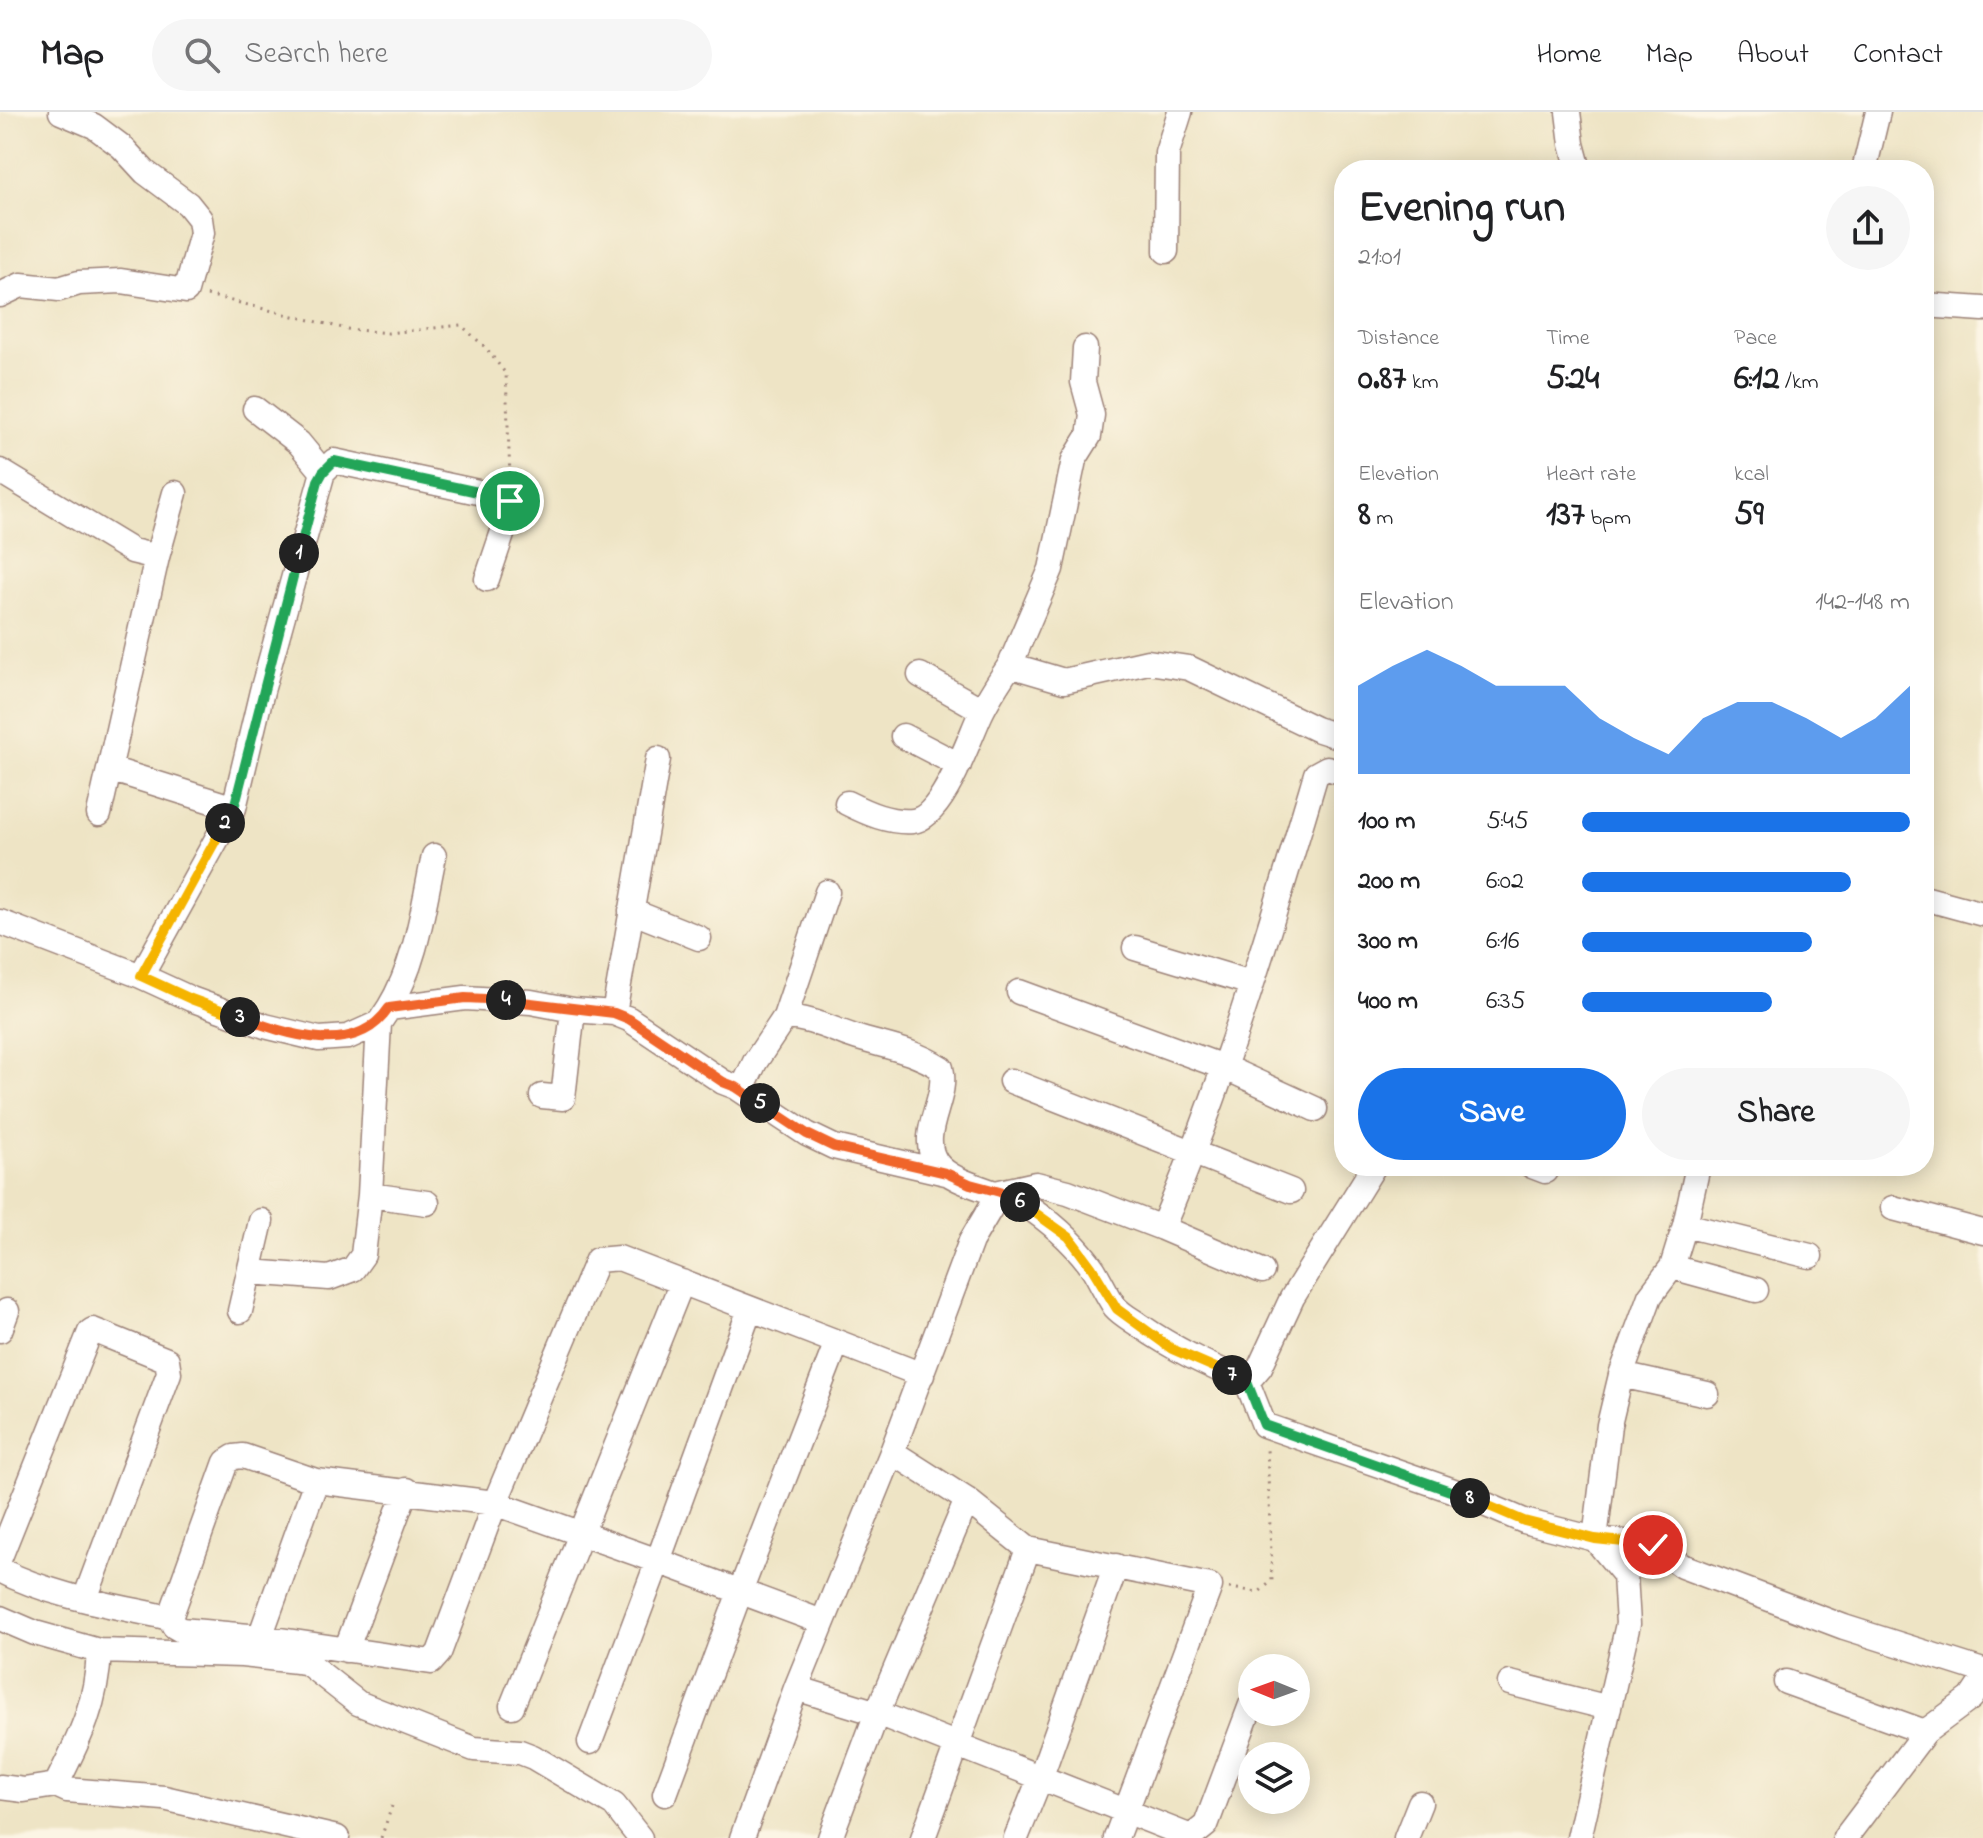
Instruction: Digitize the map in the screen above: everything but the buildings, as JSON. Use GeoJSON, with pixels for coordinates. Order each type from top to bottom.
{"type":"FeatureCollection","features":[{"type":"Feature","properties":{"kind":"street"},"geometry":{"type":"LineString","coordinates":[[1166,251],[1167,153],[1180,112]]}},
{"type":"Feature","properties":{"kind":"street"},"geometry":{"type":"LineString","coordinates":[[1568,112],[1576,160]]}},
{"type":"Feature","properties":{"kind":"street"},"geometry":{"type":"LineString","coordinates":[[1866,160],[1878,112]]}},
{"type":"Feature","properties":{"kind":"street"},"geometry":{"type":"LineString","coordinates":[[0,295],[21,285],[59,289],[79,283],[121,281],[186,291],[202,233],[200,219],[188,204],[145,172],[122,147],[72,114]]}},
{"type":"Feature","properties":{"kind":"street"},"geometry":{"type":"LineString","coordinates":[[1934,306],[1983,309]]}},
{"type":"Feature","properties":{"kind":"street"},"geometry":{"type":"LineString","coordinates":[[847,803],[872,816],[914,821],[928,814],[959,765],[982,710],[1010,665],[1051,569],[1074,460],[1089,436],[1092,415],[1083,382],[1085,348]]}},
{"type":"Feature","properties":{"kind":"street"},"geometry":{"type":"LineString","coordinates":[[255,409],[299,443],[323,472]]}},
{"type":"Feature","properties":{"kind":"street"},"geometry":{"type":"LineString","coordinates":[[141,976],[234,808],[262,691],[323,472],[334,461],[506,498],[512,505],[487,579]]}},
{"type":"Feature","properties":{"kind":"street"},"geometry":{"type":"LineString","coordinates":[[0,471],[132,551],[157,557]]}},
{"type":"Feature","properties":{"kind":"street"},"geometry":{"type":"LineString","coordinates":[[99,814],[157,557],[175,493]]}},
{"type":"Feature","properties":{"kind":"street"},"geometry":{"type":"LineString","coordinates":[[1010,665],[1064,681],[1148,662],[1189,668],[1334,735]]}},
{"type":"Feature","properties":{"kind":"street"},"geometry":{"type":"LineString","coordinates":[[920,675],[982,710]]}},
{"type":"Feature","properties":{"kind":"street"},"geometry":{"type":"LineString","coordinates":[[903,736],[959,765]]}},
{"type":"Feature","properties":{"kind":"street"},"geometry":{"type":"LineString","coordinates":[[614,1013],[658,759]]}},
{"type":"Feature","properties":{"kind":"street"},"geometry":{"type":"LineString","coordinates":[[1162,1228],[1195,1152],[1226,1068],[1316,774],[1327,768],[1334,770]]}},
{"type":"Feature","properties":{"kind":"street"},"geometry":{"type":"LineString","coordinates":[[110,769],[234,808]]}},
{"type":"Feature","properties":{"kind":"street"},"geometry":{"type":"LineString","coordinates":[[250,1272],[329,1278],[353,1269],[363,1255],[384,1015],[403,985],[411,963],[434,856]]}},
{"type":"Feature","properties":{"kind":"street"},"geometry":{"type":"LineString","coordinates":[[736,1087],[745,1083],[785,1017],[827,892]]}},
{"type":"Feature","properties":{"kind":"street"},"geometry":{"type":"LineString","coordinates":[[1934,901],[1983,914]]}},
{"type":"Feature","properties":{"kind":"street"},"geometry":{"type":"LineString","coordinates":[[631,911],[699,938]]}},
{"type":"Feature","properties":{"kind":"street"},"geometry":{"type":"LineString","coordinates":[[0,922],[141,976],[191,999],[265,1026],[319,1039],[348,1037],[384,1015],[465,998],[531,1002],[573,1010],[614,1013],[629,1019],[807,1134],[834,1147],[946,1173],[970,1184],[1000,1192],[1030,1207],[1069,1237],[1117,1309],[1172,1349],[1247,1382],[1264,1425],[1454,1491],[1524,1521],[1595,1539],[1653,1545],[1682,1566],[1844,1627],[1983,1671]]}},
{"type":"Feature","properties":{"kind":"street"},"geometry":{"type":"LineString","coordinates":[[1135,948],[1251,983]]}},
{"type":"Feature","properties":{"kind":"street"},"geometry":{"type":"LineString","coordinates":[[1019,992],[1226,1068],[1315,1109]]}},
{"type":"Feature","properties":{"kind":"street"},"geometry":{"type":"LineString","coordinates":[[542,1096],[563,1098],[573,1010]]}},
{"type":"Feature","properties":{"kind":"street"},"geometry":{"type":"LineString","coordinates":[[785,1017],[821,1023],[859,1038],[919,1055],[941,1068],[945,1082],[929,1140],[936,1162],[946,1173]]}},
{"type":"Feature","properties":{"kind":"street"},"geometry":{"type":"LineString","coordinates":[[1011,1081],[1291,1191]]}},
{"type":"Feature","properties":{"kind":"street"},"geometry":{"type":"LineString","coordinates":[[1247,1382],[1260,1367],[1292,1298],[1368,1176]]}},
{"type":"Feature","properties":{"kind":"street"},"geometry":{"type":"LineString","coordinates":[[1579,1838],[1628,1624],[1625,1575],[1595,1539],[1609,1425],[1621,1375],[1650,1296],[1672,1267],[1696,1176]]}},
{"type":"Feature","properties":{"kind":"street"},"geometry":{"type":"LineString","coordinates":[[742,1838],[796,1688],[892,1452],[971,1241],[1000,1192],[1036,1184],[1068,1192],[1262,1271]]}},
{"type":"Feature","properties":{"kind":"street"},"geometry":{"type":"LineString","coordinates":[[370,1195],[427,1203]]}},
{"type":"Feature","properties":{"kind":"street"},"geometry":{"type":"LineString","coordinates":[[1893,1208],[1983,1232]]}},
{"type":"Feature","properties":{"kind":"street"},"geometry":{"type":"LineString","coordinates":[[240,1311],[261,1221]]}},
{"type":"Feature","properties":{"kind":"street"},"geometry":{"type":"LineString","coordinates":[[1685,1225],[1810,1256]]}},
{"type":"Feature","properties":{"kind":"street"},"geometry":{"type":"LineString","coordinates":[[822,1622],[580,1531],[495,1503],[316,1481],[243,1456],[226,1462],[170,1618],[174,1626],[181,1630],[260,1637],[431,1662],[439,1653],[495,1503],[597,1260],[619,1258],[922,1375]]}},
{"type":"Feature","properties":{"kind":"street"},"geometry":{"type":"LineString","coordinates":[[1672,1267],[1756,1290]]}},
{"type":"Feature","properties":{"kind":"street"},"geometry":{"type":"LineString","coordinates":[[512,1706],[682,1282]]}},
{"type":"Feature","properties":{"kind":"street"},"geometry":{"type":"LineString","coordinates":[[590,1742],[750,1309]]}},
{"type":"Feature","properties":{"kind":"street"},"geometry":{"type":"LineString","coordinates":[[0,1557],[90,1332],[93,1330],[167,1360],[169,1373],[85,1599]]}},
{"type":"Feature","properties":{"kind":"street"},"geometry":{"type":"LineString","coordinates":[[665,1794],[837,1342]]}},
{"type":"Feature","properties":{"kind":"street"},"geometry":{"type":"LineString","coordinates":[[1621,1375],[1707,1394]]}},
{"type":"Feature","properties":{"kind":"street"},"geometry":{"type":"LineString","coordinates":[[892,1452],[967,1500],[1028,1549],[1210,1586],[1116,1838]]}},
{"type":"Feature","properties":{"kind":"street"},"geometry":{"type":"LineString","coordinates":[[260,1637],[316,1481]]}},
{"type":"Feature","properties":{"kind":"street"},"geometry":{"type":"LineString","coordinates":[[346,1650],[406,1490]]}},
{"type":"Feature","properties":{"kind":"street"},"geometry":{"type":"LineString","coordinates":[[830,1838],[877,1713],[967,1500]]}},
{"type":"Feature","properties":{"kind":"street"},"geometry":{"type":"LineString","coordinates":[[923,1838],[1028,1549]]}},
{"type":"Feature","properties":{"kind":"street"},"geometry":{"type":"LineString","coordinates":[[1016,1838],[1116,1566]]}},
{"type":"Feature","properties":{"kind":"street"},"geometry":{"type":"LineString","coordinates":[[0,1570],[12,1577],[85,1599],[170,1618]]}},
{"type":"Feature","properties":{"kind":"street"},"geometry":{"type":"LineString","coordinates":[[0,1618],[35,1633],[99,1651],[242,1655],[306,1662],[358,1703],[474,1749],[520,1752],[533,1757],[614,1805],[640,1838]]}},
{"type":"Feature","properties":{"kind":"street"},"geometry":{"type":"LineString","coordinates":[[56,1785],[84,1728],[98,1682],[99,1651]]}},
{"type":"Feature","properties":{"kind":"street"},"geometry":{"type":"LineString","coordinates":[[1845,1838],[1925,1732],[1971,1698],[1983,1680]]}},
{"type":"Feature","properties":{"kind":"street"},"geometry":{"type":"LineString","coordinates":[[1786,1682],[1925,1732]]}},
{"type":"Feature","properties":{"kind":"street"},"geometry":{"type":"LineString","coordinates":[[1510,1683],[1609,1708]]}},
{"type":"Feature","properties":{"kind":"street"},"geometry":{"type":"LineString","coordinates":[[796,1688],[877,1713],[1191,1837],[1206,1825],[1243,1726]]}},
{"type":"Feature","properties":{"kind":"street"},"geometry":{"type":"LineString","coordinates":[[0,1787],[24,1790],[56,1785],[67,1790],[164,1798],[337,1838]]}},
{"type":"Feature","properties":{"kind":"street"},"geometry":{"type":"LineString","coordinates":[[1406,1838],[1420,1803]]}},
{"type":"Feature","properties":{"kind":"path"},"geometry":{"type":"LineString","coordinates":[[186,291],[347,329],[388,333],[461,325],[486,348],[506,374],[510,501]]}},
{"type":"Feature","properties":{"kind":"path"},"geometry":{"type":"LineString","coordinates":[[1210,1586],[1259,1592],[1272,1581],[1270,1471],[1264,1425]]}},
{"type":"Feature","properties":{"kind":"path"},"geometry":{"type":"LineString","coordinates":[[381,1838],[392,1806]]}},
{"type":"Feature","properties":{"kind":"route"},"geometry":{"type":"LineString","coordinates":[[510,501],[334,461],[323,472],[318,481],[262,691],[234,808],[141,976],[191,999],[265,1026],[319,1039],[348,1037],[379,1023],[389,1008],[465,998],[531,1002],[573,1010],[614,1013],[629,1019],[807,1134],[834,1147],[946,1173],[970,1184],[1000,1192],[1030,1207],[1069,1237],[1117,1309],[1172,1349],[1247,1382],[1264,1425],[1454,1491],[1524,1521],[1595,1539],[1653,1545]]}}]}
